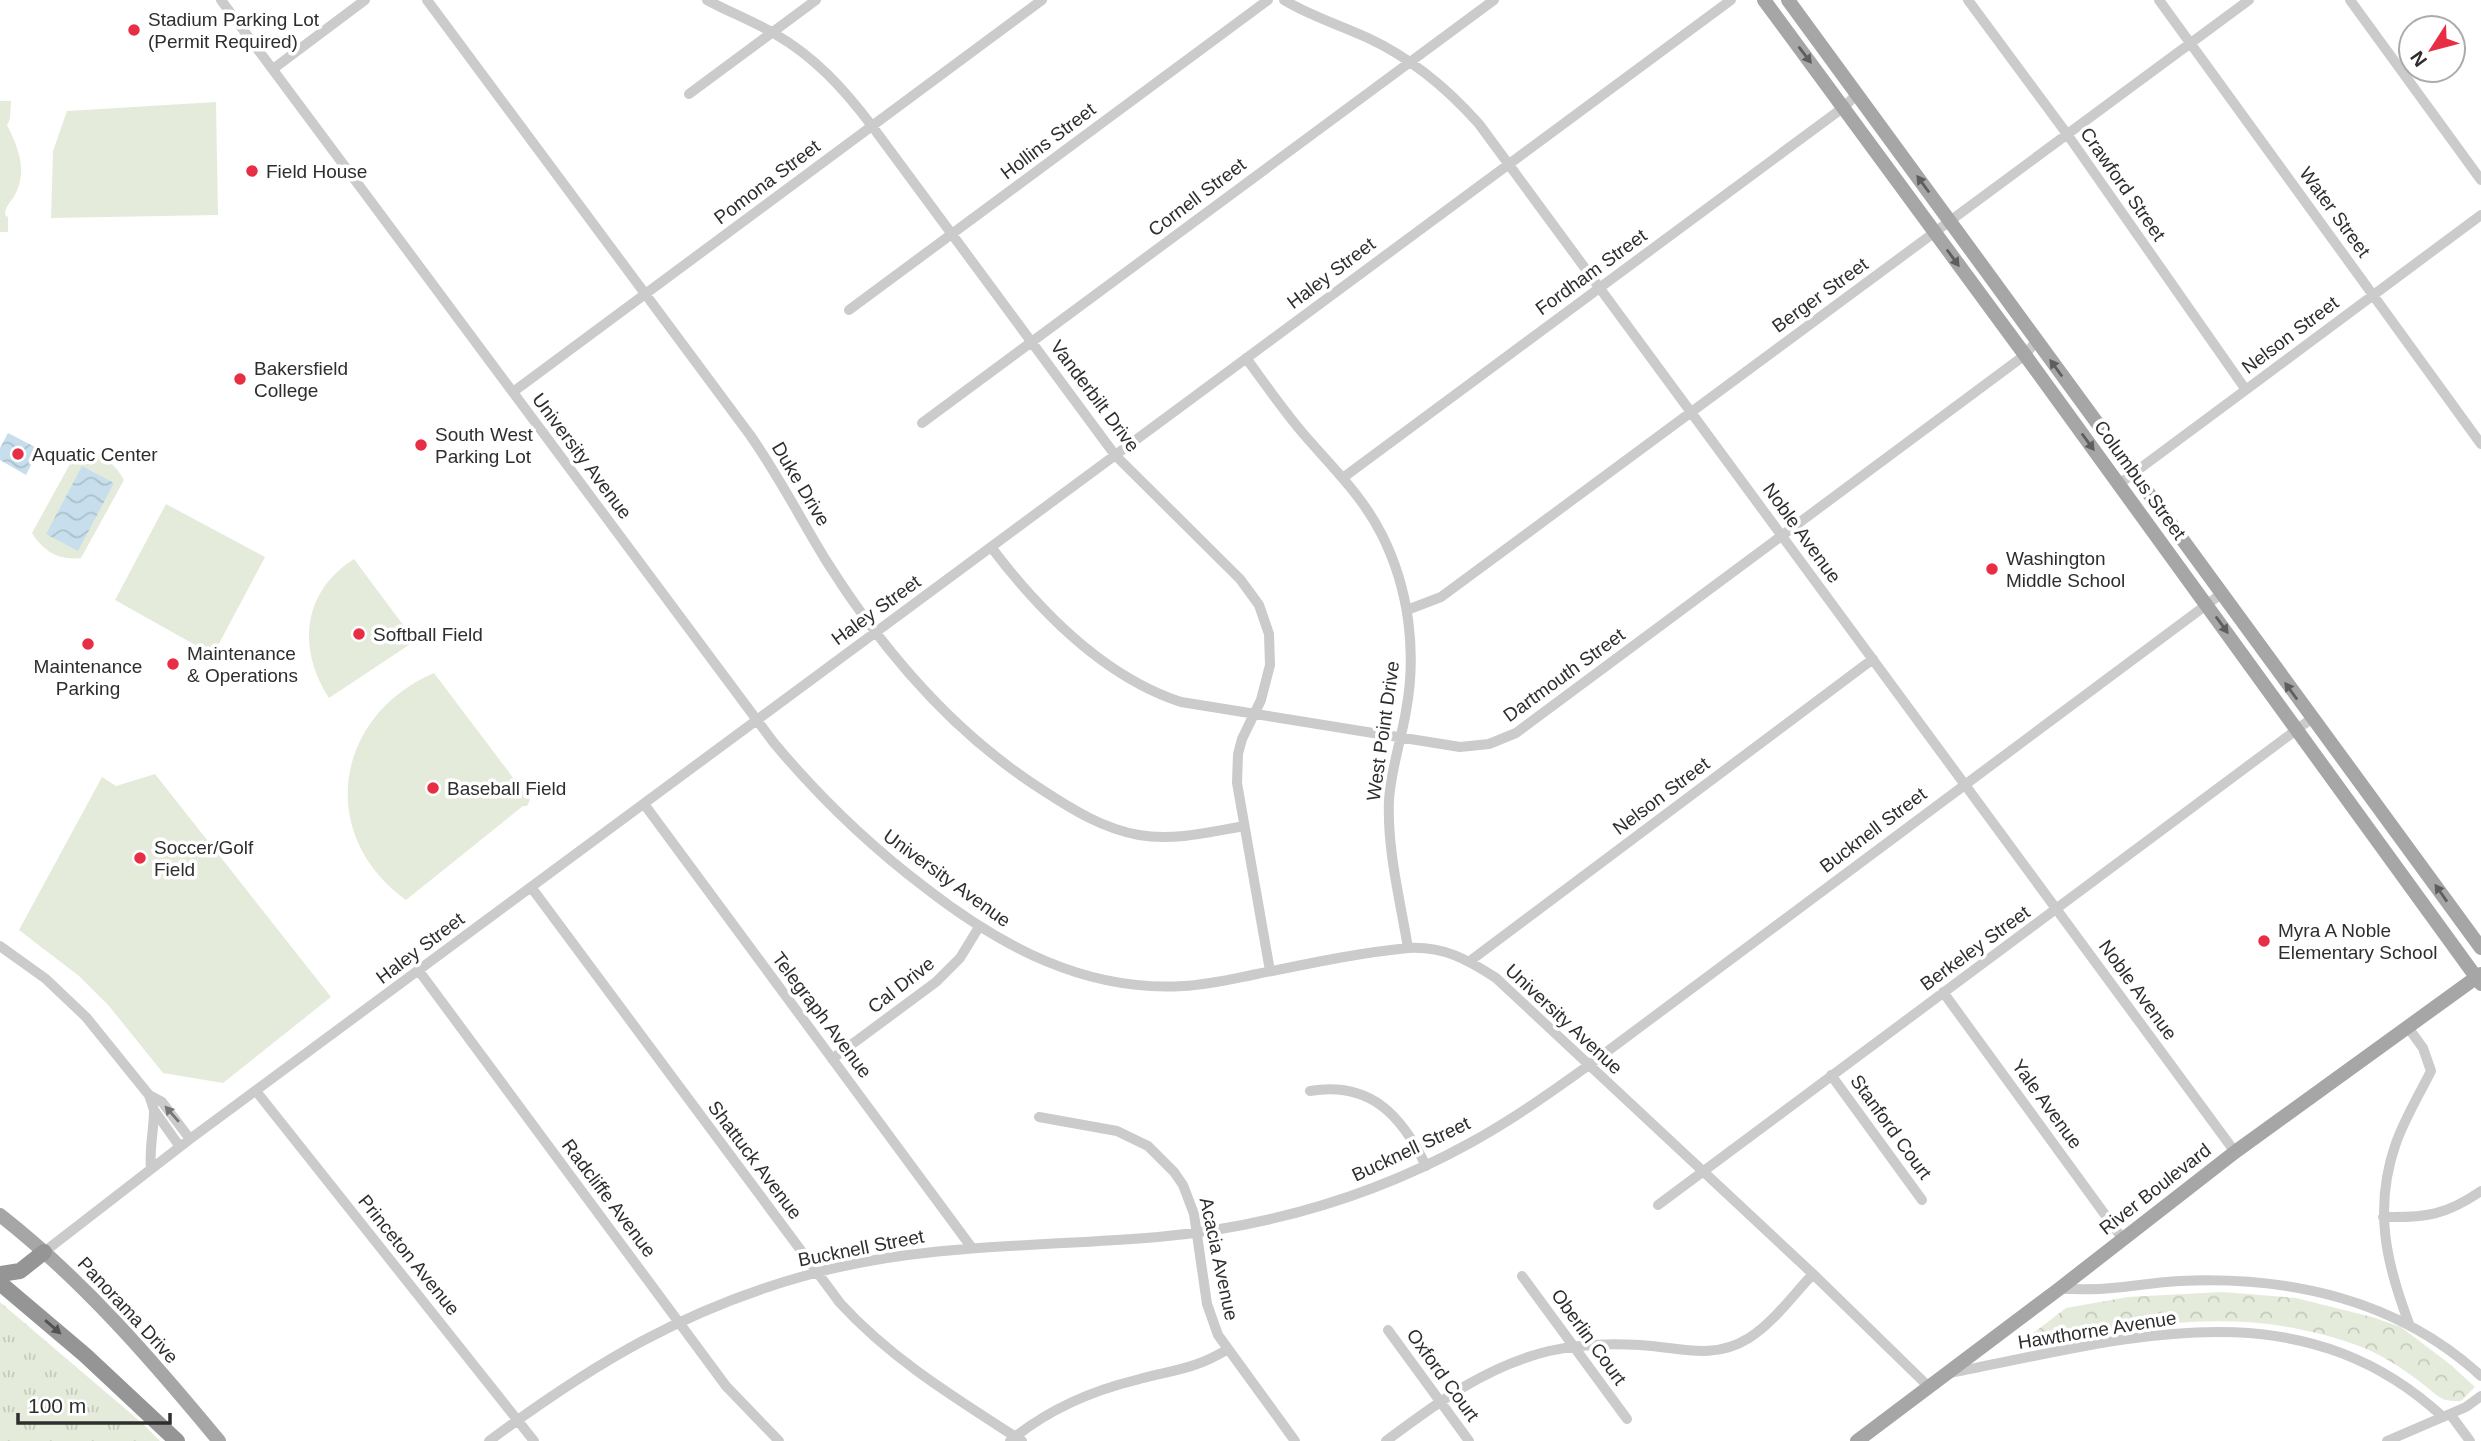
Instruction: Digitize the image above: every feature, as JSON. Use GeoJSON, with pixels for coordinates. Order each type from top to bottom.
{"type":"FeatureCollection","features":[{"type":"Feature","properties":{"kind":"highway"},"geometry":{"type":"LineString","coordinates":[[0,1274],[20,1271],[44,1252]]}},
{"type":"Feature","properties":{"kind":"highway"},"geometry":{"type":"LineString","coordinates":[[0,1283],[85,1354],[177,1441]]}},
{"type":"Feature","properties":{"kind":"main road","name":"Columbus Street"},"geometry":{"type":"LineString","coordinates":[[1764,0],[2479,978]]}},
{"type":"Feature","properties":{"kind":"main road","name":"Columbus Street"},"geometry":{"type":"LineString","coordinates":[[1788,0],[2481,948]]}},
{"type":"Feature","properties":{"kind":"main road","name":"River Boulevard"},"geometry":{"type":"LineString","coordinates":[[1857,1441],[2235,1152],[2407,1026],[2479,978]]}},
{"type":"Feature","properties":{"kind":"main road","name":"Panorama Drive"},"geometry":{"type":"LineString","coordinates":[[0,1215],[44,1252],[124,1331],[219,1441]]}},
{"type":"Feature","properties":{"kind":"street","name":"University Avenue"},"geometry":{"type":"LineString","coordinates":[[221,0],[757,719],[798,771],[848,824],[902,871],[979,927],[1036,958],[1074,973],[1134,986],[1198,985],[1408,948],[1437,949],[1470,961],[1496,978],[1813,1274],[1929,1387]]}},
{"type":"Feature","properties":{"kind":"street"},"geometry":{"type":"LineString","coordinates":[[273,69],[365,0]]}},
{"type":"Feature","properties":{"kind":"street","name":"Duke Drive"},"geometry":{"type":"LineString","coordinates":[[427,0],[765,456],[827,561],[876,632],[921,688],[974,739],[1032,784],[1086,816],[1122,832],[1159,838],[1180,837],[1244,826]]}},
{"type":"Feature","properties":{"kind":"street","name":"Vanderbilt Drive"},"geometry":{"type":"LineString","coordinates":[[707,0],[772,32],[793,45],[831,76],[872,126],[1115,455],[1240,579],[1259,605],[1269,634],[1270,665],[1267,682],[1242,739],[1237,769],[1244,826],[1270,971]]}},
{"type":"Feature","properties":{"kind":"street"},"geometry":{"type":"LineString","coordinates":[[689,94],[816,0]]}},
{"type":"Feature","properties":{"kind":"street","name":"Pomona Street"},"geometry":{"type":"LineString","coordinates":[[513,392],[1042,0]]}},
{"type":"Feature","properties":{"kind":"street","name":"Hollins Street"},"geometry":{"type":"LineString","coordinates":[[849,310],[1268,0]]}},
{"type":"Feature","properties":{"kind":"street","name":"Noble Avenue"},"geometry":{"type":"LineString","coordinates":[[1283,0],[1314,16],[1367,37],[1410,62],[1460,103],[1509,163],[2235,1152]]}},
{"type":"Feature","properties":{"kind":"street","name":"Cornell Street"},"geometry":{"type":"LineString","coordinates":[[922,423],[1494,0]]}},
{"type":"Feature","properties":{"kind":"street","name":"Haley Street"},"geometry":{"type":"LineString","coordinates":[[44,1252],[190,1139],[1731,0]]}},
{"type":"Feature","properties":{"kind":"street","name":"Crawford Street"},"geometry":{"type":"LineString","coordinates":[[1968,0],[2067,134],[2246,390]]}},
{"type":"Feature","properties":{"kind":"street","name":"Water Street"},"geometry":{"type":"LineString","coordinates":[[2159,0],[2481,444]]}},
{"type":"Feature","properties":{"kind":"street","name":"Berger Street"},"geometry":{"type":"LineString","coordinates":[[1407,610],[1441,597],[2249,0]]}},
{"type":"Feature","properties":{"kind":"street"},"geometry":{"type":"LineString","coordinates":[[2350,0],[2481,180]]}},
{"type":"Feature","properties":{"kind":"street","name":"Fordham Street"},"geometry":{"type":"LineString","coordinates":[[1344,477],[1844,107],[1857,94]]}},
{"type":"Feature","properties":{"kind":"street","name":"Nelson Street"},"geometry":{"type":"LineString","coordinates":[[2119,484],[2481,215]]}},
{"type":"Feature","properties":{"kind":"street","name":"Dartmouth Street"},"geometry":{"type":"LineString","coordinates":[[991,547],[1027,592],[1073,637],[1125,674],[1167,697],[1181,702],[1254,714],[1460,747],[1475,747],[1504,739],[1527,725],[2025,355],[2036,340]]}},
{"type":"Feature","properties":{"kind":"street","name":"West Point Drive"},"geometry":{"type":"LineString","coordinates":[[1246,358],[1302,432],[1344,477],[1371,514],[1394,562],[1407,610],[1411,655],[1410,685],[1392,773],[1389,821],[1391,851],[1408,948]]}},
{"type":"Feature","properties":{"kind":"street","name":"Bucknell Street"},"geometry":{"type":"LineString","coordinates":[[489,1441],[603,1361],[678,1322],[735,1298],[816,1272],[888,1257],[972,1248],[1197,1233],[1310,1209],[1362,1192],[1426,1166],[1507,1122],[1589,1065],[2221,594]]}},
{"type":"Feature","properties":{"kind":"street","name":"Nelson Street"},"geometry":{"type":"LineString","coordinates":[[1470,961],[1873,659]]}},
{"type":"Feature","properties":{"kind":"street","name":"Berkeley Street"},"geometry":{"type":"LineString","coordinates":[[1658,1205],[2311,719]]}},
{"type":"Feature","properties":{"kind":"street","name":"Telegraph Avenue"},"geometry":{"type":"LineString","coordinates":[[644,804],[972,1248]]}},
{"type":"Feature","properties":{"kind":"street","name":"Shattuck Avenue"},"geometry":{"type":"LineString","coordinates":[[531,887],[816,1272],[861,1327],[910,1368],[1016,1440]]}},
{"type":"Feature","properties":{"kind":"street","name":"Cal Drive"},"geometry":{"type":"LineString","coordinates":[[832,1059],[936,982],[960,957],[979,927]]}},
{"type":"Feature","properties":{"kind":"street"},"geometry":{"type":"LineString","coordinates":[[0,946],[46,979],[86,1017],[149,1095],[154,1110],[180,1147]]}},
{"type":"Feature","properties":{"kind":"street","name":"Radcliffe Avenue"},"geometry":{"type":"LineString","coordinates":[[419,971],[726,1386],[779,1441]]}},
{"type":"Feature","properties":{"kind":"street","name":"Yale Avenue"},"geometry":{"type":"LineString","coordinates":[[1943,992],[2122,1238]]}},
{"type":"Feature","properties":{"kind":"street"},"geometry":{"type":"LineString","coordinates":[[2407,1026],[2423,1048],[2431,1071],[2396,1144],[2385,1189],[2384,1217],[2389,1266],[2410,1326]]}},
{"type":"Feature","properties":{"kind":"street","name":"Stanford Court"},"geometry":{"type":"LineString","coordinates":[[1831,1075],[1922,1200]]}},
{"type":"Feature","properties":{"kind":"street","name":"Princeton Avenue"},"geometry":{"type":"LineString","coordinates":[[256,1091],[534,1441]]}},
{"type":"Feature","properties":{"kind":"street"},"geometry":{"type":"LineString","coordinates":[[1310,1091],[1348,1092],[1377,1103],[1403,1125],[1426,1166]]}},
{"type":"Feature","properties":{"kind":"street"},"geometry":{"type":"LineString","coordinates":[[149,1095],[162,1102],[190,1139]]}},
{"type":"Feature","properties":{"kind":"street"},"geometry":{"type":"LineString","coordinates":[[151,1168],[149,1151],[153,1138],[154,1110]]}},
{"type":"Feature","properties":{"kind":"street","name":"Acacia Avenue"},"geometry":{"type":"LineString","coordinates":[[1039,1117],[1118,1131],[1148,1146],[1162,1158],[1183,1185],[1194,1214],[1210,1318],[1228,1349],[1295,1441]]}},
{"type":"Feature","properties":{"kind":"street"},"geometry":{"type":"LineString","coordinates":[[2384,1217],[2422,1217],[2436,1214],[2463,1203],[2481,1191]]}},
{"type":"Feature","properties":{"kind":"street"},"geometry":{"type":"LineString","coordinates":[[1386,1441],[1476,1378],[1536,1355],[1574,1346],[1612,1344],[1643,1345],[1690,1352],[1734,1346],[1761,1329],[1813,1274]]}},
{"type":"Feature","properties":{"kind":"street","name":"Oberlin Court"},"geometry":{"type":"LineString","coordinates":[[1522,1276],[1628,1419]]}},
{"type":"Feature","properties":{"kind":"street","name":"Hawthorne Avenue"},"geometry":{"type":"LineString","coordinates":[[2059,1289],[2109,1288],[2180,1281],[2273,1283],[2331,1294],[2381,1311],[2410,1326],[2447,1348],[2481,1376]]}},
{"type":"Feature","properties":{"kind":"street","name":"Oxford Court"},"geometry":{"type":"LineString","coordinates":[[1388,1330],[1469,1441]]}},
{"type":"Feature","properties":{"kind":"street","name":"Hawthorne Avenue"},"geometry":{"type":"LineString","coordinates":[[1946,1374],[2159,1335],[2218,1331],[2248,1333],[2307,1342],[2355,1357],[2400,1381],[2446,1415],[2470,1441]]}},
{"type":"Feature","properties":{"kind":"street"},"geometry":{"type":"LineString","coordinates":[[1016,1440],[1061,1408],[1086,1396],[1140,1379],[1194,1367],[1228,1349]]}},
{"type":"Feature","properties":{"kind":"street"},"geometry":{"type":"LineString","coordinates":[[2387,1441],[2466,1406],[2481,1396]]}},
{"type":"Feature","properties":{"kind":"green space"},"geometry":{"type":"Polygon","coordinates":[[[0,101],[11,101],[7,125],[18,150],[21,168],[19,186],[5,212],[8,217],[8,232],[0,232],[0,101]]]}},
{"type":"Feature","properties":{"kind":"green space"},"geometry":{"type":"Polygon","coordinates":[[[216,102],[218,215],[51,218],[53,151],[67,111],[216,102]]]}},
{"type":"Feature","properties":{"kind":"green space"},"geometry":{"type":"Polygon","coordinates":[[[87,452],[109,461],[124,480],[81,558],[66,558],[47,550],[32,533],[76,453],[87,452]]]}},
{"type":"Feature","properties":{"kind":"green space"},"geometry":{"type":"Polygon","coordinates":[[[166,504],[265,557],[213,655],[115,600],[166,504]]]}},
{"type":"Feature","properties":{"kind":"green space","name":"Softball Field"},"geometry":{"type":"Polygon","coordinates":[[[354,559],[415,641],[329,698],[312,660],[310,622],[324,588],[337,572],[354,559]]]}},
{"type":"Feature","properties":{"kind":"green space","name":"Baseball Field"},"geometry":{"type":"Polygon","coordinates":[[[434,673],[530,800],[527,806],[523,806],[406,900],[377,873],[358,843],[349,811],[349,778],[357,747],[375,717],[400,692],[434,673]]]}},
{"type":"Feature","properties":{"kind":"green space","name":"Soccer/Golf Field"},"geometry":{"type":"Polygon","coordinates":[[[155,774],[331,997],[223,1083],[163,1073],[109,1006],[79,976],[19,930],[102,777],[116,786],[155,774]]]}},
{"type":"Feature","properties":{"kind":"green space"},"geometry":{"type":"Polygon","coordinates":[[[2222,1292],[2296,1298],[2401,1327],[2475,1387],[2461,1401],[2445,1400],[2397,1366],[2367,1349],[2317,1333],[2275,1325],[2193,1322],[2110,1332],[2026,1349],[2021,1345],[2066,1308],[2128,1297],[2222,1292]]]}},
{"type":"Feature","properties":{"kind":"green space"},"geometry":{"type":"Polygon","coordinates":[[[0,1302],[142,1423],[160,1441],[0,1441],[0,1302]]]}},
{"type":"Feature","properties":{"kind":"water","name":"Aquatic Center"},"geometry":{"type":"Polygon","coordinates":[[[8,433],[39,449],[26,475],[0,460],[0,448],[8,433]]]}},
{"type":"Feature","properties":{"kind":"water"},"geometry":{"type":"Polygon","coordinates":[[[82,466],[114,483],[78,551],[46,534],[82,466]]]}},
{"type":"Feature","properties":{"kind":"place","name":"Stadium Parking Lot (Permit Required)"},"geometry":{"type":"Point","coordinates":[134,30]}},
{"type":"Feature","properties":{"kind":"place","name":"Field House"},"geometry":{"type":"Point","coordinates":[252,171]}},
{"type":"Feature","properties":{"kind":"place","name":"Bakersfield College"},"geometry":{"type":"Point","coordinates":[240,379]}},
{"type":"Feature","properties":{"kind":"place","name":"South West Parking Lot"},"geometry":{"type":"Point","coordinates":[421,445]}},
{"type":"Feature","properties":{"kind":"place","name":"Aquatic Center"},"geometry":{"type":"Point","coordinates":[18,454]}},
{"type":"Feature","properties":{"kind":"place","name":"Washington Middle School"},"geometry":{"type":"Point","coordinates":[1992,569]}},
{"type":"Feature","properties":{"kind":"place","name":"Softball Field"},"geometry":{"type":"Point","coordinates":[359,634]}},
{"type":"Feature","properties":{"kind":"place","name":"Maintenance Parking"},"geometry":{"type":"Point","coordinates":[88,644]}},
{"type":"Feature","properties":{"kind":"place","name":"Maintenance & Operations"},"geometry":{"type":"Point","coordinates":[173,664]}},
{"type":"Feature","properties":{"kind":"place","name":"Baseball Field"},"geometry":{"type":"Point","coordinates":[433,788]}},
{"type":"Feature","properties":{"kind":"place","name":"Soccer/Golf Field"},"geometry":{"type":"Point","coordinates":[140,858]}},
{"type":"Feature","properties":{"kind":"place","name":"Myra A Noble Elementary School"},"geometry":{"type":"Point","coordinates":[2264,941]}}]}
